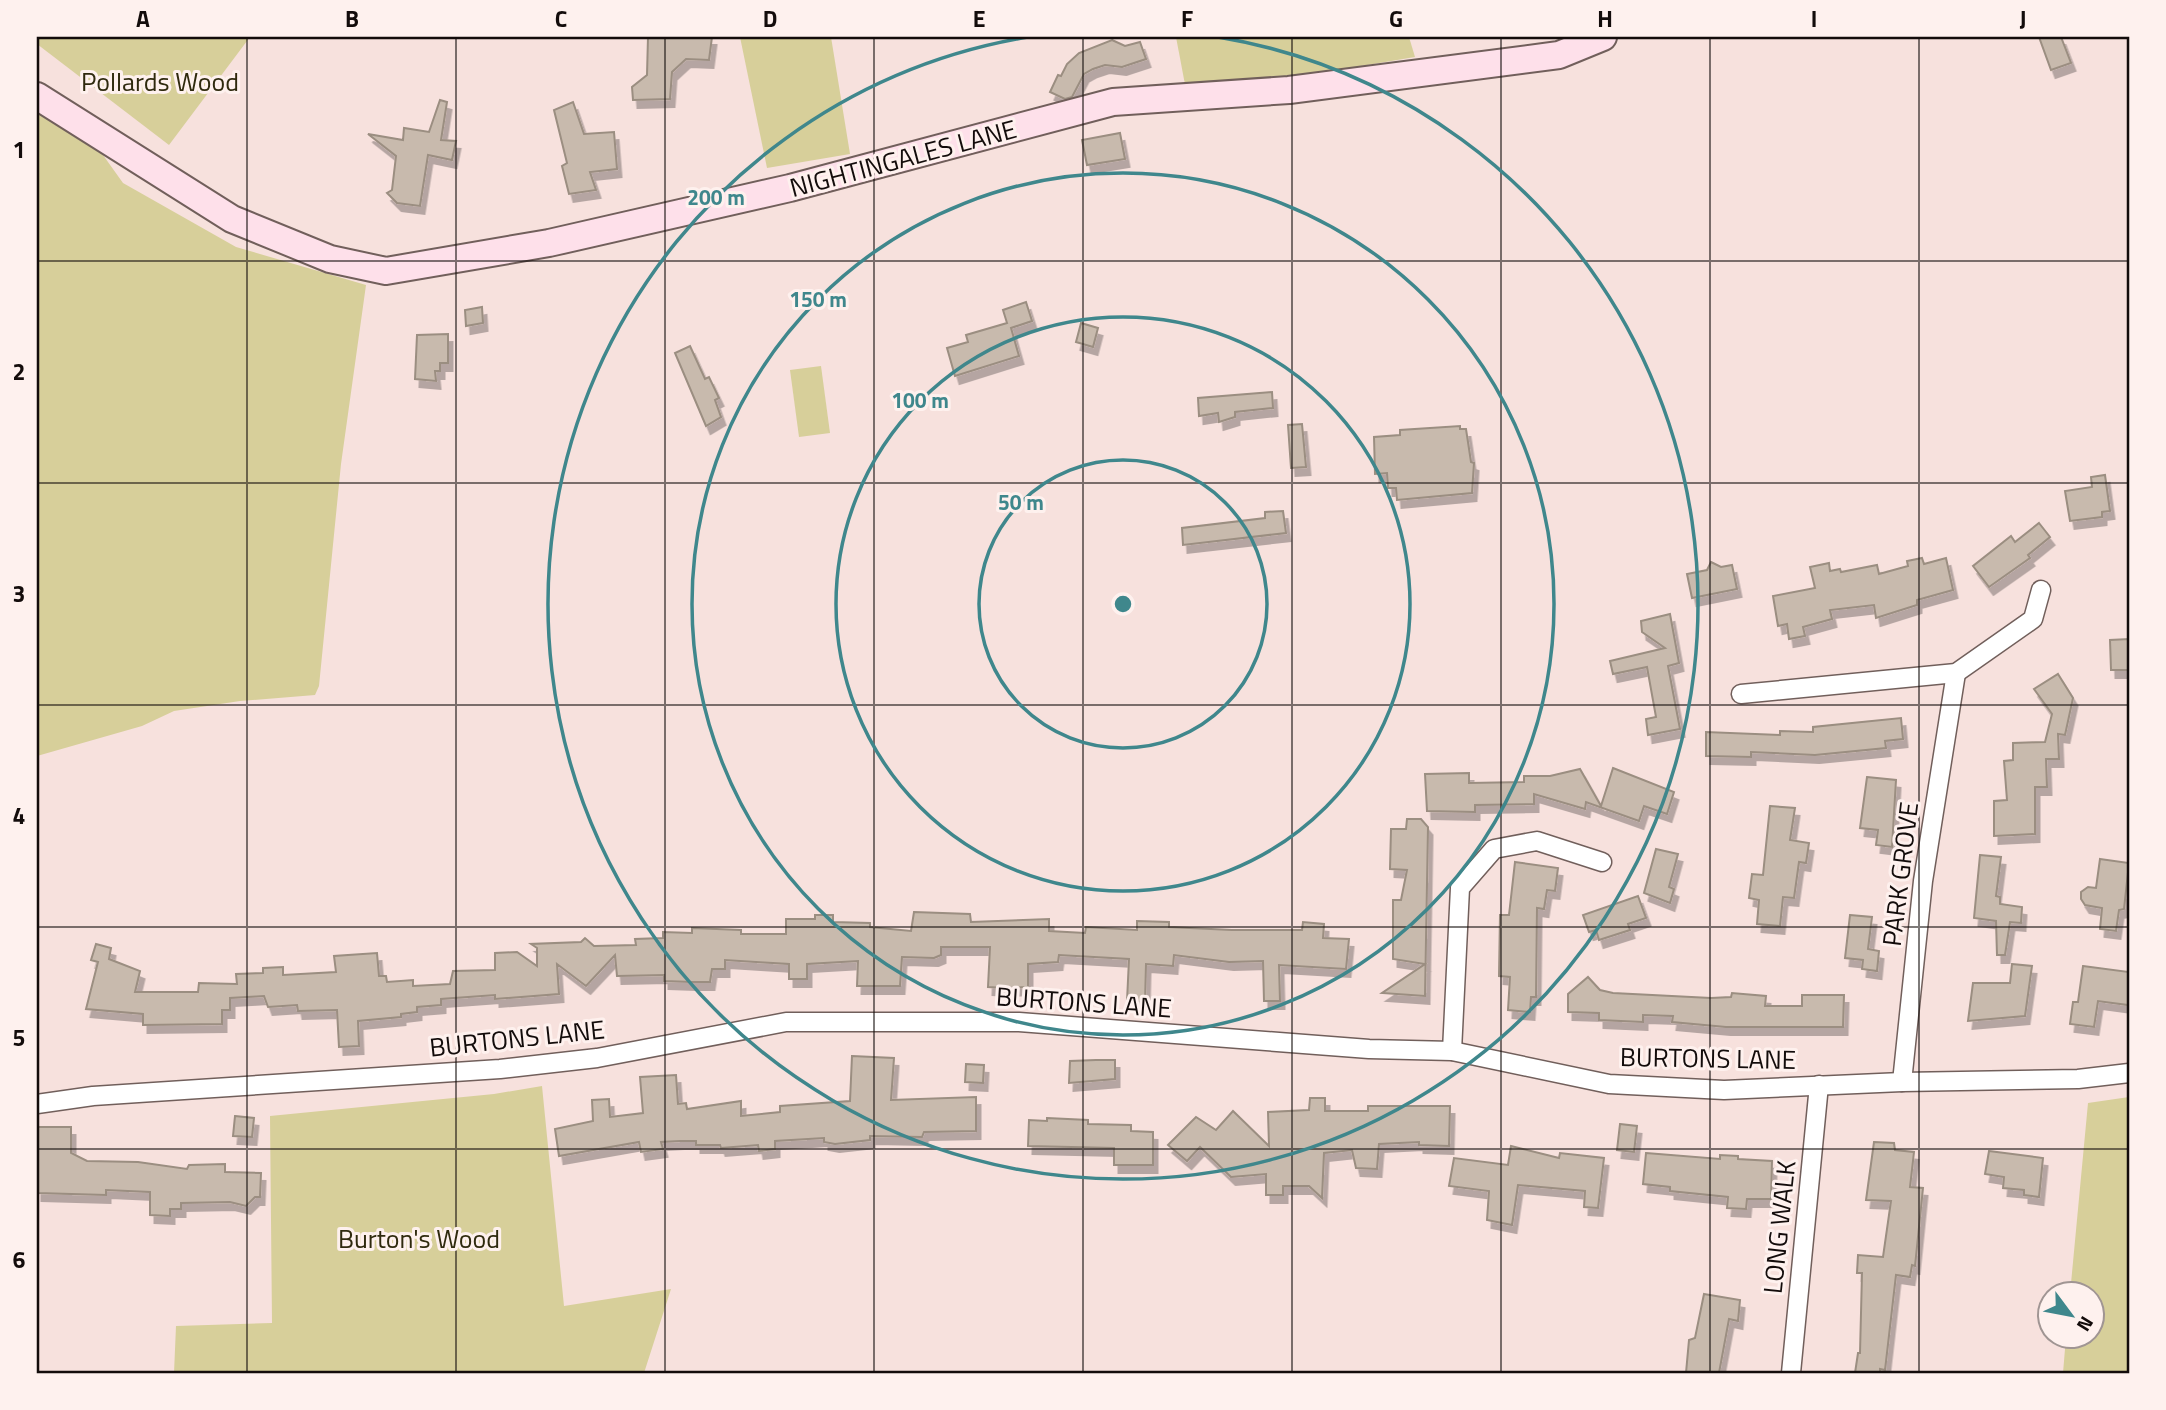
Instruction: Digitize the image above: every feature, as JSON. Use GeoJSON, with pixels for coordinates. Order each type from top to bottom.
{"type":"FeatureCollection","features":[{"type":"Feature","properties":{"kind":"main road","name":"NIGHTINGALES LANE"},"geometry":{"type":"LineString","coordinates":[[37,96],[232,219],[330,259],[386,271],[549,243],[790,188],[1113,102],[1289,90],[1559,55],[1603,37]]}},
{"type":"Feature","properties":{"kind":"street"},"geometry":{"type":"LineString","coordinates":[[1741,694],[1956,673],[2033,619],[2042,590]]}},
{"type":"Feature","properties":{"kind":"street","name":"PARK GROVE"},"geometry":{"type":"LineString","coordinates":[[1902,1082],[1923,881],[1956,673]]}},
{"type":"Feature","properties":{"kind":"street"},"geometry":{"type":"LineString","coordinates":[[1452,1051],[1460,888],[1494,849],[1537,841],[1602,862]]}},
{"type":"Feature","properties":{"kind":"street","name":"BURTONS LANE"},"geometry":{"type":"LineString","coordinates":[[37,1104],[93,1096],[500,1069],[597,1058],[786,1021],[1019,1022],[1369,1049],[1452,1051],[1609,1084],[1724,1090],[1902,1082],[2078,1079],[2129,1073]]}},
{"type":"Feature","properties":{"kind":"street","name":"LONG WALK"},"geometry":{"type":"LineString","coordinates":[[1791,1373],[1819,1085]]}},
{"type":"Feature","properties":{"kind":"green space","name":"Pollards Wood"},"geometry":{"type":"Polygon","coordinates":[[[37,37],[250,37],[169,145],[37,44],[37,37]]]}},
{"type":"Feature","properties":{"kind":"green space"},"geometry":{"type":"Polygon","coordinates":[[[740,37],[831,37],[850,154],[767,168],[740,37]]]}},
{"type":"Feature","properties":{"kind":"green space"},"geometry":{"type":"Polygon","coordinates":[[[1176,37],[1409,37],[1415,57],[1187,95],[1176,37]]]}},
{"type":"Feature","properties":{"kind":"green space"},"geometry":{"type":"Polygon","coordinates":[[[37,113],[103,155],[123,183],[236,247],[366,285],[341,464],[319,686],[315,695],[240,701],[174,711],[142,726],[37,756],[37,113]]]}},
{"type":"Feature","properties":{"kind":"green space"},"geometry":{"type":"Polygon","coordinates":[[[821,366],[830,433],[799,437],[790,370],[821,366]]]}},
{"type":"Feature","properties":{"kind":"green space","name":"Burton's Wood"},"geometry":{"type":"Polygon","coordinates":[[[542,1086],[564,1306],[671,1289],[644,1373],[174,1373],[176,1326],[272,1323],[270,1116],[494,1094],[542,1086]]]}},
{"type":"Feature","properties":{"kind":"green space"},"geometry":{"type":"Polygon","coordinates":[[[2129,1097],[2129,1373],[2063,1373],[2065,1350],[2106,1350],[2106,1280],[2071,1280],[2088,1103],[2129,1097]]]}},
{"type":"Feature","properties":{"kind":"building"},"geometry":{"type":"Polygon","coordinates":[[[648,37],[712,37],[709,60],[686,59],[672,72],[670,99],[633,100],[632,87],[647,75],[648,37]]]}},
{"type":"Feature","properties":{"kind":"building"},"geometry":{"type":"Polygon","coordinates":[[[2039,37],[2061,37],[2071,63],[2051,70],[2039,37]]]}},
{"type":"Feature","properties":{"kind":"building"},"geometry":{"type":"Polygon","coordinates":[[[1112,40],[1125,46],[1140,42],[1146,59],[1122,67],[1105,65],[1093,69],[1084,74],[1072,97],[1065,99],[1050,92],[1058,75],[1061,76],[1067,64],[1079,53],[1112,40]]]}},
{"type":"Feature","properties":{"kind":"building"},"geometry":{"type":"Polygon","coordinates":[[[440,100],[447,102],[441,140],[456,141],[452,160],[428,155],[420,206],[397,203],[387,193],[392,190],[396,156],[368,134],[403,140],[404,128],[429,132],[440,100]]]}},
{"type":"Feature","properties":{"kind":"building"},"geometry":{"type":"Polygon","coordinates":[[[573,102],[584,134],[614,132],[617,169],[590,172],[596,190],[569,194],[562,166],[567,163],[554,110],[573,102]]]}},
{"type":"Feature","properties":{"kind":"building"},"geometry":{"type":"Polygon","coordinates":[[[1120,133],[1125,159],[1087,165],[1082,140],[1120,133]]]}},
{"type":"Feature","properties":{"kind":"building"},"geometry":{"type":"Polygon","coordinates":[[[1026,302],[1032,321],[1011,328],[1019,356],[955,376],[947,348],[968,342],[966,335],[1007,323],[1003,310],[1026,302]]]}},
{"type":"Feature","properties":{"kind":"building"},"geometry":{"type":"Polygon","coordinates":[[[482,307],[483,323],[466,326],[465,310],[482,307]]]}},
{"type":"Feature","properties":{"kind":"building"},"geometry":{"type":"Polygon","coordinates":[[[1081,323],[1098,328],[1093,347],[1076,342],[1081,323]]]}},
{"type":"Feature","properties":{"kind":"building"},"geometry":{"type":"Polygon","coordinates":[[[448,334],[448,363],[440,363],[440,371],[435,371],[436,381],[415,379],[417,335],[448,334]]]}},
{"type":"Feature","properties":{"kind":"building"},"geometry":{"type":"Polygon","coordinates":[[[690,346],[705,379],[709,377],[719,398],[715,400],[721,417],[706,426],[675,353],[690,346]]]}},
{"type":"Feature","properties":{"kind":"building"},"geometry":{"type":"Polygon","coordinates":[[[1272,392],[1273,408],[1235,412],[1235,417],[1219,422],[1218,413],[1199,416],[1198,398],[1272,392]]]}},
{"type":"Feature","properties":{"kind":"building"},"geometry":{"type":"Polygon","coordinates":[[[1302,424],[1306,467],[1291,468],[1288,425],[1302,424]]]}},
{"type":"Feature","properties":{"kind":"building"},"geometry":{"type":"Polygon","coordinates":[[[1460,426],[1460,429],[1466,429],[1471,462],[1474,463],[1472,493],[1397,500],[1396,488],[1388,488],[1387,473],[1375,474],[1374,437],[1400,435],[1400,430],[1460,426]]]}},
{"type":"Feature","properties":{"kind":"building"},"geometry":{"type":"Polygon","coordinates":[[[2105,475],[2110,511],[2102,512],[2102,517],[2070,521],[2065,491],[2092,487],[2091,477],[2105,475]]]}},
{"type":"Feature","properties":{"kind":"building"},"geometry":{"type":"Polygon","coordinates":[[[1283,511],[1286,533],[1183,545],[1182,528],[1265,518],[1265,512],[1283,511]]]}},
{"type":"Feature","properties":{"kind":"building"},"geometry":{"type":"Polygon","coordinates":[[[2039,523],[2050,537],[2028,555],[2030,558],[1989,587],[1973,566],[2011,536],[2015,542],[2039,523]]]}},
{"type":"Feature","properties":{"kind":"building"},"geometry":{"type":"Polygon","coordinates":[[[1922,558],[1924,564],[1946,558],[1953,590],[1917,600],[1917,605],[1876,618],[1874,605],[1830,610],[1832,619],[1803,627],[1805,636],[1789,639],[1787,624],[1778,626],[1773,596],[1815,588],[1810,567],[1829,563],[1830,571],[1840,569],[1841,572],[1877,565],[1879,574],[1908,566],[1907,561],[1922,558]]]}},
{"type":"Feature","properties":{"kind":"building"},"geometry":{"type":"Polygon","coordinates":[[[1711,562],[1721,567],[1732,565],[1737,589],[1692,598],[1687,574],[1707,570],[1711,562]]]}},
{"type":"Feature","properties":{"kind":"building"},"geometry":{"type":"Polygon","coordinates":[[[1670,614],[1679,663],[1668,666],[1680,729],[1648,735],[1646,719],[1656,717],[1647,667],[1613,674],[1610,661],[1665,648],[1642,632],[1641,621],[1670,614]]]}},
{"type":"Feature","properties":{"kind":"building"},"geometry":{"type":"Polygon","coordinates":[[[2129,639],[2129,670],[2111,670],[2110,640],[2129,639]]]}},
{"type":"Feature","properties":{"kind":"building"},"geometry":{"type":"Polygon","coordinates":[[[2058,674],[2073,698],[2065,735],[2058,734],[2059,759],[2046,759],[2047,787],[2035,787],[2035,834],[1994,836],[1994,801],[2007,800],[2004,761],[2013,760],[2013,743],[2045,742],[2052,714],[2034,689],[2058,674]]]}},
{"type":"Feature","properties":{"kind":"building"},"geometry":{"type":"Polygon","coordinates":[[[1901,718],[1903,739],[1885,741],[1886,748],[1815,755],[1751,752],[1751,757],[1706,756],[1706,732],[1780,735],[1780,731],[1813,732],[1813,727],[1901,718]]]}},
{"type":"Feature","properties":{"kind":"building"},"geometry":{"type":"Polygon","coordinates":[[[1613,768],[1674,792],[1667,814],[1644,806],[1639,821],[1586,802],[1585,809],[1534,794],[1534,804],[1475,805],[1475,812],[1427,811],[1425,774],[1469,773],[1469,783],[1524,782],[1524,776],[1550,776],[1580,769],[1601,806],[1613,768]]]}},
{"type":"Feature","properties":{"kind":"building"},"geometry":{"type":"Polygon","coordinates":[[[1867,777],[1896,780],[1892,847],[1876,845],[1878,830],[1860,828],[1867,777]]]}},
{"type":"Feature","properties":{"kind":"building"},"geometry":{"type":"Polygon","coordinates":[[[1770,806],[1795,808],[1790,840],[1809,843],[1806,863],[1799,862],[1794,898],[1783,897],[1780,926],[1757,924],[1759,900],[1749,898],[1752,874],[1763,875],[1770,806]]]}},
{"type":"Feature","properties":{"kind":"building"},"geometry":{"type":"Polygon","coordinates":[[[1407,819],[1421,819],[1428,827],[1425,996],[1382,993],[1425,964],[1393,959],[1393,900],[1401,900],[1407,870],[1390,869],[1391,829],[1406,829],[1407,819]]]}},
{"type":"Feature","properties":{"kind":"building"},"geometry":{"type":"Polygon","coordinates":[[[1656,849],[1678,854],[1669,887],[1674,889],[1670,903],[1644,893],[1656,849]]]}},
{"type":"Feature","properties":{"kind":"building"},"geometry":{"type":"Polygon","coordinates":[[[1980,855],[2001,857],[1996,896],[2000,897],[2000,904],[2022,907],[2021,923],[2010,922],[2005,955],[1997,955],[1996,921],[1974,918],[1980,855]]]}},
{"type":"Feature","properties":{"kind":"building"},"geometry":{"type":"Polygon","coordinates":[[[2100,859],[2129,863],[2124,909],[2119,910],[2116,931],[2100,929],[2102,908],[2085,905],[2081,899],[2081,892],[2088,887],[2096,888],[2100,859]]]}},
{"type":"Feature","properties":{"kind":"building"},"geometry":{"type":"Polygon","coordinates":[[[1515,862],[1558,868],[1555,891],[1547,890],[1544,909],[1537,908],[1536,997],[1531,997],[1530,1012],[1508,1010],[1510,977],[1499,976],[1500,915],[1509,915],[1515,862]]]}},
{"type":"Feature","properties":{"kind":"building"},"geometry":{"type":"Polygon","coordinates":[[[1638,896],[1646,918],[1628,924],[1630,930],[1599,940],[1596,930],[1589,932],[1583,915],[1638,896]]]}},
{"type":"Feature","properties":{"kind":"building"},"geometry":{"type":"Polygon","coordinates":[[[914,912],[970,914],[971,922],[1049,919],[1049,931],[1085,933],[1086,927],[1137,930],[1137,921],[1169,922],[1169,927],[1232,930],[1302,930],[1303,922],[1324,924],[1323,938],[1349,939],[1346,969],[1279,965],[1280,1001],[1264,1001],[1263,961],[1229,962],[1174,955],[1173,966],[1146,964],[1145,1002],[1127,1001],[1129,959],[1059,955],[1058,962],[1028,964],[1028,987],[988,987],[990,947],[941,947],[941,955],[934,958],[902,957],[900,986],[857,986],[858,961],[807,964],[807,979],[789,979],[789,964],[725,960],[725,969],[712,969],[710,982],[692,982],[664,981],[664,975],[617,976],[615,955],[586,986],[557,964],[559,994],[495,999],[495,995],[441,999],[441,1005],[417,1007],[417,1012],[401,1014],[401,1017],[358,1021],[359,1046],[339,1047],[337,1010],[298,1011],[297,1005],[268,1007],[264,996],[230,998],[230,1010],[222,1010],[222,1024],[143,1025],[143,1014],[86,1009],[98,962],[91,960],[96,944],[111,948],[109,959],[140,971],[135,992],[198,992],[199,983],[237,984],[236,974],[263,973],[263,968],[283,967],[283,975],[336,972],[334,956],[377,953],[379,976],[386,976],[387,982],[413,980],[413,986],[450,984],[453,971],[495,970],[495,953],[517,952],[537,966],[537,948],[531,944],[581,942],[585,938],[594,946],[636,945],[635,939],[663,938],[663,932],[692,933],[692,928],[741,930],[741,934],[786,934],[786,919],[815,919],[815,915],[833,915],[833,922],[870,923],[870,927],[911,931],[914,912]]]}},
{"type":"Feature","properties":{"kind":"building"},"geometry":{"type":"Polygon","coordinates":[[[1850,915],[1872,917],[1868,949],[1879,951],[1877,971],[1862,969],[1863,960],[1845,958],[1850,915]]]}},
{"type":"Feature","properties":{"kind":"building"},"geometry":{"type":"Polygon","coordinates":[[[2012,964],[2032,966],[2025,1016],[1968,1021],[1973,983],[2010,983],[2012,964]]]}},
{"type":"Feature","properties":{"kind":"building"},"geometry":{"type":"Polygon","coordinates":[[[2083,966],[2129,972],[2128,1005],[2098,1001],[2094,1027],[2070,1024],[2073,1002],[2078,1002],[2083,966]]]}},
{"type":"Feature","properties":{"kind":"building"},"geometry":{"type":"Polygon","coordinates":[[[1588,977],[1600,990],[1613,993],[1711,998],[1731,997],[1732,993],[1766,996],[1765,1006],[1802,1006],[1802,995],[1844,995],[1843,1027],[1726,1027],[1672,1022],[1673,1016],[1643,1015],[1643,1022],[1599,1020],[1599,1013],[1568,1012],[1568,994],[1588,977]]]}},
{"type":"Feature","properties":{"kind":"building"},"geometry":{"type":"Polygon","coordinates":[[[852,1056],[894,1058],[891,1100],[976,1097],[976,1131],[924,1132],[922,1137],[870,1136],[870,1140],[835,1144],[824,1142],[824,1138],[775,1141],[775,1149],[759,1151],[758,1145],[721,1148],[720,1145],[696,1145],[696,1141],[680,1141],[661,1142],[663,1149],[641,1152],[639,1142],[559,1156],[555,1129],[593,1121],[592,1100],[609,1099],[610,1117],[643,1113],[640,1077],[676,1075],[678,1104],[686,1103],[687,1109],[741,1101],[741,1116],[780,1112],[780,1106],[850,1101],[852,1056]]]}},
{"type":"Feature","properties":{"kind":"building"},"geometry":{"type":"Polygon","coordinates":[[[1115,1060],[1115,1079],[1069,1083],[1070,1061],[1115,1060]]]}},
{"type":"Feature","properties":{"kind":"building"},"geometry":{"type":"Polygon","coordinates":[[[966,1064],[984,1065],[983,1083],[965,1082],[966,1064]]]}},
{"type":"Feature","properties":{"kind":"building"},"geometry":{"type":"Polygon","coordinates":[[[1310,1098],[1325,1098],[1325,1111],[1368,1111],[1368,1106],[1450,1106],[1449,1146],[1419,1145],[1419,1142],[1379,1144],[1377,1169],[1356,1168],[1352,1150],[1324,1153],[1322,1198],[1309,1186],[1283,1186],[1283,1195],[1266,1195],[1266,1174],[1231,1177],[1200,1147],[1187,1161],[1168,1145],[1196,1117],[1216,1130],[1233,1111],[1269,1146],[1268,1112],[1309,1110],[1310,1098]]]}},
{"type":"Feature","properties":{"kind":"building"},"geometry":{"type":"Polygon","coordinates":[[[235,1116],[254,1118],[252,1137],[233,1136],[235,1116]]]}},
{"type":"Feature","properties":{"kind":"building"},"geometry":{"type":"Polygon","coordinates":[[[1047,1118],[1088,1120],[1088,1124],[1131,1125],[1131,1131],[1153,1132],[1153,1165],[1114,1165],[1114,1148],[1028,1146],[1029,1120],[1047,1121],[1047,1118]]]}},
{"type":"Feature","properties":{"kind":"building"},"geometry":{"type":"Polygon","coordinates":[[[1620,1124],[1637,1126],[1634,1152],[1617,1150],[1620,1124]]]}},
{"type":"Feature","properties":{"kind":"building"},"geometry":{"type":"Polygon","coordinates":[[[37,1127],[71,1127],[71,1153],[87,1161],[138,1162],[187,1169],[189,1165],[225,1164],[225,1172],[261,1173],[260,1197],[255,1197],[246,1206],[230,1202],[181,1203],[181,1209],[170,1209],[170,1216],[150,1215],[150,1192],[106,1190],[106,1195],[37,1193],[37,1127]]]}},
{"type":"Feature","properties":{"kind":"building"},"geometry":{"type":"Polygon","coordinates":[[[1874,1142],[1894,1143],[1895,1150],[1914,1152],[1910,1187],[1923,1188],[1915,1266],[1912,1265],[1910,1277],[1896,1275],[1885,1370],[1880,1369],[1880,1373],[1855,1373],[1860,1353],[1862,1273],[1857,1273],[1858,1255],[1883,1257],[1891,1201],[1866,1200],[1874,1142]]]}},
{"type":"Feature","properties":{"kind":"building"},"geometry":{"type":"Polygon","coordinates":[[[1511,1146],[1559,1158],[1560,1153],[1604,1158],[1598,1208],[1584,1207],[1585,1191],[1518,1185],[1512,1225],[1487,1220],[1489,1191],[1449,1186],[1454,1158],[1508,1165],[1511,1146]]]}},
{"type":"Feature","properties":{"kind":"building"},"geometry":{"type":"Polygon","coordinates":[[[1989,1151],[2043,1158],[2039,1197],[2024,1195],[2024,1190],[2003,1188],[2004,1177],[1985,1174],[1989,1151]]]}},
{"type":"Feature","properties":{"kind":"building"},"geometry":{"type":"Polygon","coordinates":[[[1646,1153],[1720,1159],[1720,1155],[1738,1156],[1738,1159],[1772,1161],[1771,1199],[1747,1199],[1746,1209],[1727,1208],[1728,1197],[1670,1191],[1670,1187],[1643,1184],[1646,1153]]]}},
{"type":"Feature","properties":{"kind":"building"},"geometry":{"type":"Polygon","coordinates":[[[1704,1294],[1740,1300],[1738,1321],[1729,1319],[1719,1373],[1686,1373],[1689,1340],[1695,1338],[1704,1294]]]}}]}
